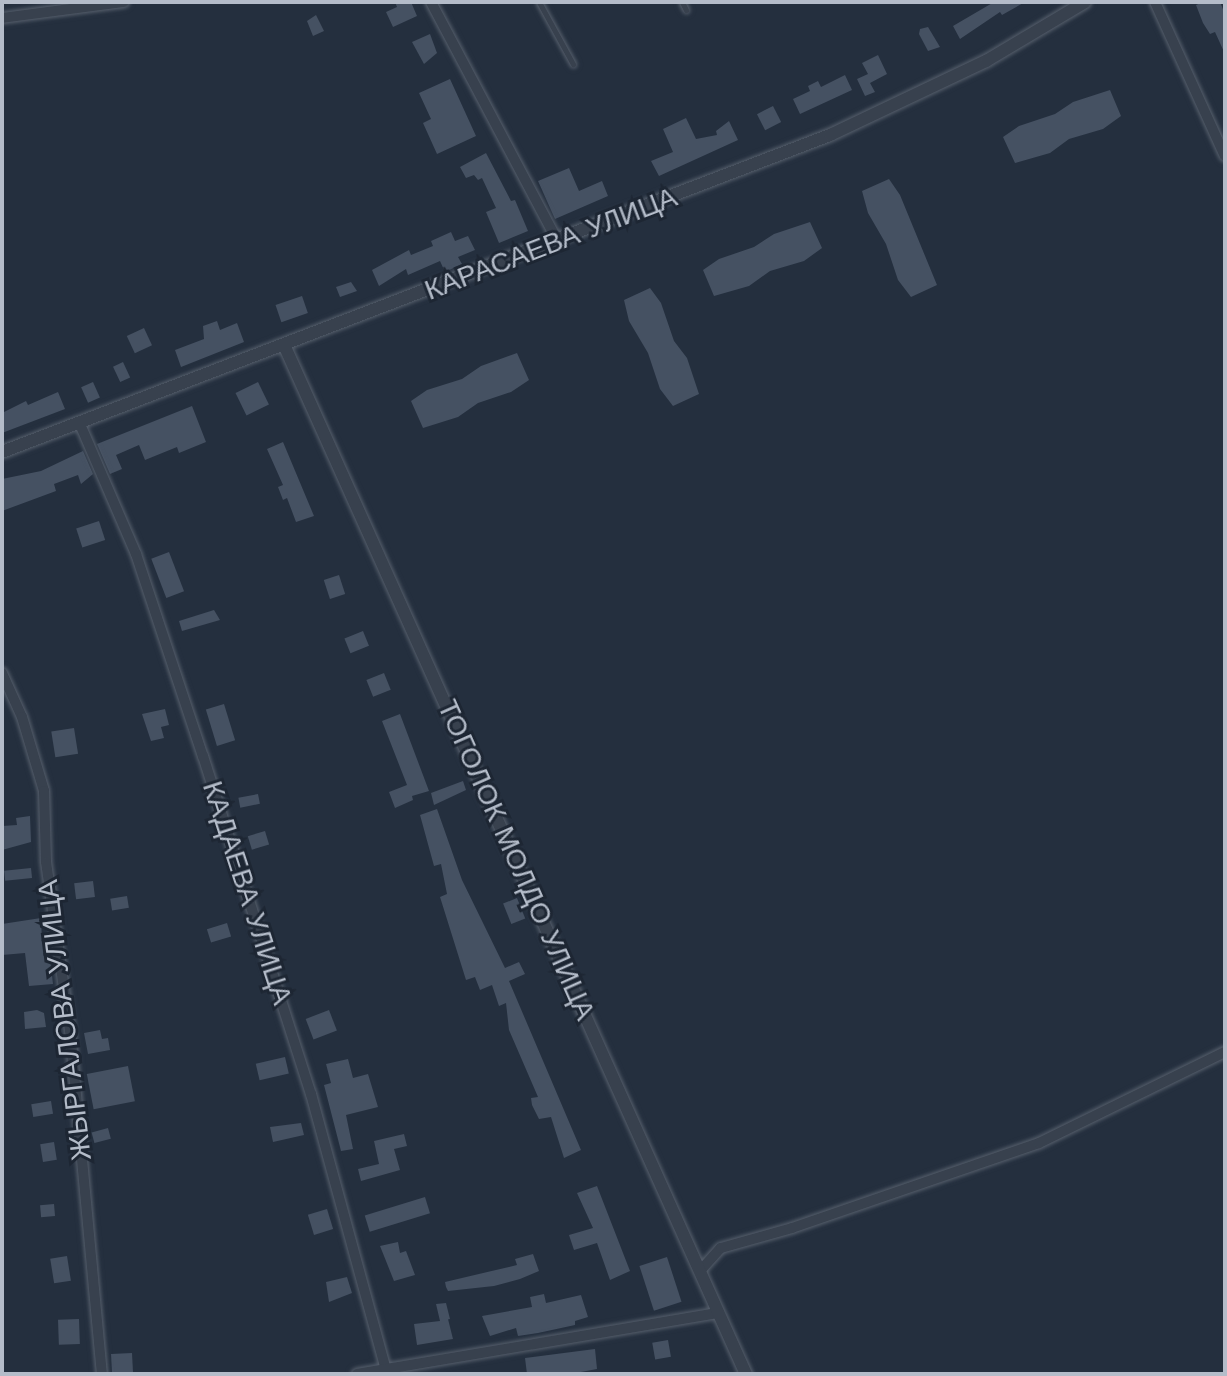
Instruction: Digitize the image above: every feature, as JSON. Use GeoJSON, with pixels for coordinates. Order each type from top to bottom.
{"type":"FeatureCollection","features":[{"type":"Feature","properties":{"kind":"street"},"geometry":{"type":"LineString","coordinates":[[2,18],[124,2]]}},
{"type":"Feature","properties":{"kind":"street"},"geometry":{"type":"LineString","coordinates":[[431,2],[558,242]]}},
{"type":"Feature","properties":{"kind":"street"},"geometry":{"type":"LineString","coordinates":[[441,17],[447,2]]}},
{"type":"Feature","properties":{"kind":"street","name":"КАРАСАЕВА УЛИЦА"},"geometry":{"type":"LineString","coordinates":[[2,452],[285,347],[830,135],[986,61],[1085,2]]}},
{"type":"Feature","properties":{"kind":"street"},"geometry":{"type":"LineString","coordinates":[[1155,2],[1225,156]]}},
{"type":"Feature","properties":{"kind":"street","name":"ТОГОЛОК МОЛДО УЛИЦА"},"geometry":{"type":"LineString","coordinates":[[285,347],[746,1374]]}},
{"type":"Feature","properties":{"kind":"street","name":"КАДАЕВА УЛИЦА"},"geometry":{"type":"LineString","coordinates":[[80,424],[136,554],[203,756],[311,1094],[386,1371]]}},
{"type":"Feature","properties":{"kind":"street","name":"ЖЫРГАЛОВА УЛИЦА"},"geometry":{"type":"LineString","coordinates":[[2,673],[22,717],[44,791],[46,862],[70,1030],[102,1374]]}},
{"type":"Feature","properties":{"kind":"street"},"geometry":{"type":"LineString","coordinates":[[700,1271],[721,1248],[792,1228],[1039,1143],[1225,1052]]}},
{"type":"Feature","properties":{"kind":"street"},"geometry":{"type":"LineString","coordinates":[[357,1374],[719,1313]]}},
{"type":"Feature","properties":{"kind":"lane"},"geometry":{"type":"LineString","coordinates":[[539,2],[573,64]]}},
{"type":"Feature","properties":{"kind":"lane"},"geometry":{"type":"LineString","coordinates":[[682,2],[686,10]]}},
{"type":"Feature","properties":{"kind":"building"},"geometry":{"type":"Polygon","coordinates":[[[395,2],[411,2],[417,16],[393,27],[386,12],[397,7],[395,2]]]}},
{"type":"Feature","properties":{"kind":"building"},"geometry":{"type":"Polygon","coordinates":[[[994,2],[1025,2],[1002,15],[1000,12],[960,39],[953,26],[994,2]]]}},
{"type":"Feature","properties":{"kind":"building"},"geometry":{"type":"Polygon","coordinates":[[[1220,2],[1225,14],[1225,54],[1215,32],[1210,34],[1203,23],[1196,5],[1220,2]]]}},
{"type":"Feature","properties":{"kind":"building"},"geometry":{"type":"Polygon","coordinates":[[[316,15],[324,31],[313,36],[307,21],[316,15]]]}},
{"type":"Feature","properties":{"kind":"building"},"geometry":{"type":"Polygon","coordinates":[[[928,27],[940,47],[928,51],[919,34],[920,29],[928,27]]]}},
{"type":"Feature","properties":{"kind":"building"},"geometry":{"type":"Polygon","coordinates":[[[430,34],[437,53],[424,64],[412,42],[430,34]]]}},
{"type":"Feature","properties":{"kind":"building"},"geometry":{"type":"Polygon","coordinates":[[[878,55],[887,74],[870,83],[875,92],[865,96],[857,79],[868,74],[862,63],[878,55]]]}},
{"type":"Feature","properties":{"kind":"building"},"geometry":{"type":"Polygon","coordinates":[[[845,75],[852,90],[800,114],[793,99],[810,91],[808,86],[818,81],[821,87],[845,75]]]}},
{"type":"Feature","properties":{"kind":"building"},"geometry":{"type":"Polygon","coordinates":[[[450,79],[476,136],[437,154],[423,123],[431,119],[419,93],[450,79]]]}},
{"type":"Feature","properties":{"kind":"building"},"geometry":{"type":"Polygon","coordinates":[[[1110,90],[1121,116],[1103,129],[1069,139],[1050,153],[1015,163],[1003,137],[1019,126],[1055,114],[1073,102],[1110,90]]]}},
{"type":"Feature","properties":{"kind":"building"},"geometry":{"type":"Polygon","coordinates":[[[773,106],[781,122],[765,130],[757,114],[773,106]]]}},
{"type":"Feature","properties":{"kind":"building"},"geometry":{"type":"Polygon","coordinates":[[[686,118],[696,139],[717,135],[716,131],[729,121],[738,140],[659,176],[651,161],[673,152],[663,129],[686,118]]]}},
{"type":"Feature","properties":{"kind":"building"},"geometry":{"type":"Polygon","coordinates":[[[486,153],[511,201],[515,200],[528,231],[499,243],[486,212],[496,208],[482,178],[478,180],[474,175],[466,178],[460,167],[486,153]]]}},
{"type":"Feature","properties":{"kind":"building"},"geometry":{"type":"Polygon","coordinates":[[[569,168],[579,191],[602,181],[608,196],[555,219],[538,181],[569,168]]]}},
{"type":"Feature","properties":{"kind":"building"},"geometry":{"type":"Polygon","coordinates":[[[889,179],[900,195],[937,285],[911,297],[898,280],[886,244],[868,213],[862,191],[889,179]]]}},
{"type":"Feature","properties":{"kind":"building"},"geometry":{"type":"Polygon","coordinates":[[[810,222],[822,248],[804,261],[770,271],[749,286],[714,296],[703,270],[719,259],[754,247],[774,234],[810,222]]]}},
{"type":"Feature","properties":{"kind":"building"},"geometry":{"type":"Polygon","coordinates":[[[451,232],[455,241],[468,236],[475,250],[458,257],[462,264],[445,272],[440,261],[408,275],[406,269],[379,286],[372,270],[409,250],[411,255],[433,246],[431,241],[451,232]]]}},
{"type":"Feature","properties":{"kind":"building"},"geometry":{"type":"Polygon","coordinates":[[[351,282],[357,291],[340,297],[336,287],[351,282]]]}},
{"type":"Feature","properties":{"kind":"building"},"geometry":{"type":"Polygon","coordinates":[[[650,288],[661,303],[674,341],[687,358],[699,394],[673,406],[660,389],[648,353],[629,321],[624,300],[650,288]]]}},
{"type":"Feature","properties":{"kind":"building"},"geometry":{"type":"Polygon","coordinates":[[[302,296],[308,313],[281,322],[276,305],[302,296]]]}},
{"type":"Feature","properties":{"kind":"building"},"geometry":{"type":"Polygon","coordinates":[[[217,321],[220,330],[237,323],[244,342],[181,367],[175,350],[204,339],[203,326],[217,321]]]}},
{"type":"Feature","properties":{"kind":"building"},"geometry":{"type":"Polygon","coordinates":[[[144,328],[152,345],[135,353],[127,336],[144,328]]]}},
{"type":"Feature","properties":{"kind":"building"},"geometry":{"type":"Polygon","coordinates":[[[517,353],[529,380],[511,392],[478,403],[458,417],[423,428],[411,401],[427,390],[462,379],[481,366],[517,353]]]}},
{"type":"Feature","properties":{"kind":"building"},"geometry":{"type":"Polygon","coordinates":[[[123,362],[130,377],[120,382],[113,367],[123,362]]]}},
{"type":"Feature","properties":{"kind":"building"},"geometry":{"type":"Polygon","coordinates":[[[93,382],[100,398],[88,403],[81,387],[93,382]]]}},
{"type":"Feature","properties":{"kind":"building"},"geometry":{"type":"Polygon","coordinates":[[[258,382],[269,404],[246,415],[236,393],[258,382]]]}},
{"type":"Feature","properties":{"kind":"building"},"geometry":{"type":"Polygon","coordinates":[[[58,392],[65,409],[2,433],[2,413],[26,401],[28,405],[58,392]]]}},
{"type":"Feature","properties":{"kind":"building"},"geometry":{"type":"Polygon","coordinates":[[[192,406],[206,442],[179,453],[177,447],[145,460],[139,445],[116,455],[122,469],[110,474],[97,444],[192,406]]]}},
{"type":"Feature","properties":{"kind":"building"},"geometry":{"type":"Polygon","coordinates":[[[283,442],[314,516],[296,522],[287,498],[283,500],[278,487],[283,485],[267,449],[283,442]]]}},
{"type":"Feature","properties":{"kind":"building"},"geometry":{"type":"Polygon","coordinates":[[[83,451],[93,474],[81,484],[78,475],[54,484],[56,491],[2,511],[2,479],[41,471],[83,451]]]}},
{"type":"Feature","properties":{"kind":"building"},"geometry":{"type":"Polygon","coordinates":[[[99,521],[105,540],[82,547],[76,528],[99,521]]]}},
{"type":"Feature","properties":{"kind":"building"},"geometry":{"type":"Polygon","coordinates":[[[169,552],[184,591],[166,598],[151,559],[169,552]]]}},
{"type":"Feature","properties":{"kind":"building"},"geometry":{"type":"Polygon","coordinates":[[[339,575],[345,594],[330,599],[324,580],[339,575]]]}},
{"type":"Feature","properties":{"kind":"building"},"geometry":{"type":"Polygon","coordinates":[[[214,610],[220,620],[182,631],[179,621],[214,610]]]}},
{"type":"Feature","properties":{"kind":"building"},"geometry":{"type":"Polygon","coordinates":[[[363,631],[369,646],[350,653],[344,638],[363,631]]]}},
{"type":"Feature","properties":{"kind":"building"},"geometry":{"type":"Polygon","coordinates":[[[384,673],[391,690],[373,697],[366,680],[384,673]]]}},
{"type":"Feature","properties":{"kind":"building"},"geometry":{"type":"Polygon","coordinates":[[[224,704],[235,740],[217,746],[206,710],[224,704]]]}},
{"type":"Feature","properties":{"kind":"building"},"geometry":{"type":"Polygon","coordinates":[[[165,709],[169,725],[161,727],[164,738],[151,741],[142,714],[165,709]]]}},
{"type":"Feature","properties":{"kind":"building"},"geometry":{"type":"Polygon","coordinates":[[[400,714],[429,791],[412,796],[413,800],[395,808],[389,792],[407,785],[382,721],[400,714]]]}},
{"type":"Feature","properties":{"kind":"building"},"geometry":{"type":"Polygon","coordinates":[[[74,728],[78,754],[55,757],[51,732],[74,728]]]}},
{"type":"Feature","properties":{"kind":"building"},"geometry":{"type":"Polygon","coordinates":[[[463,781],[466,790],[434,805],[431,793],[463,781]]]}},
{"type":"Feature","properties":{"kind":"building"},"geometry":{"type":"Polygon","coordinates":[[[258,794],[260,804],[240,808],[238,798],[258,794]]]}},
{"type":"Feature","properties":{"kind":"building"},"geometry":{"type":"Polygon","coordinates":[[[437,809],[462,880],[505,968],[519,962],[525,974],[509,981],[581,1150],[564,1158],[551,1117],[539,1119],[532,1105],[531,1098],[538,1097],[509,1030],[506,1003],[499,1006],[492,985],[480,990],[475,977],[466,980],[440,897],[447,894],[441,864],[434,866],[420,815],[437,809]]]}},
{"type":"Feature","properties":{"kind":"building"},"geometry":{"type":"Polygon","coordinates":[[[30,816],[31,842],[2,850],[2,826],[17,825],[16,818],[30,816]]]}},
{"type":"Feature","properties":{"kind":"building"},"geometry":{"type":"Polygon","coordinates":[[[265,831],[269,844],[252,850],[248,836],[265,831]]]}},
{"type":"Feature","properties":{"kind":"building"},"geometry":{"type":"Polygon","coordinates":[[[31,868],[32,878],[5,881],[4,871],[31,868]]]}},
{"type":"Feature","properties":{"kind":"building"},"geometry":{"type":"Polygon","coordinates":[[[93,881],[95,897],[76,899],[74,883],[93,881]]]}},
{"type":"Feature","properties":{"kind":"building"},"geometry":{"type":"Polygon","coordinates":[[[127,896],[129,908],[112,911],[110,899],[127,896]]]}},
{"type":"Feature","properties":{"kind":"building"},"geometry":{"type":"Polygon","coordinates":[[[517,898],[525,918],[511,924],[503,904],[517,898]]]}},
{"type":"Feature","properties":{"kind":"building"},"geometry":{"type":"Polygon","coordinates":[[[41,918],[42,941],[48,940],[53,984],[29,986],[25,953],[2,955],[2,924],[41,918]]]}},
{"type":"Feature","properties":{"kind":"building"},"geometry":{"type":"Polygon","coordinates":[[[227,923],[231,936],[211,943],[207,929],[227,923]]]}},
{"type":"Feature","properties":{"kind":"building"},"geometry":{"type":"Polygon","coordinates":[[[37,1010],[44,1013],[46,1027],[25,1029],[24,1012],[37,1010]]]}},
{"type":"Feature","properties":{"kind":"building"},"geometry":{"type":"Polygon","coordinates":[[[329,1010],[337,1031],[314,1039],[306,1019],[329,1010]]]}},
{"type":"Feature","properties":{"kind":"building"},"geometry":{"type":"Polygon","coordinates":[[[100,1030],[102,1039],[108,1038],[110,1050],[88,1054],[84,1033],[100,1030]]]}},
{"type":"Feature","properties":{"kind":"building"},"geometry":{"type":"Polygon","coordinates":[[[285,1057],[289,1074],[260,1080],[256,1064],[285,1057]]]}},
{"type":"Feature","properties":{"kind":"building"},"geometry":{"type":"Polygon","coordinates":[[[348,1059],[353,1078],[368,1074],[378,1107],[346,1115],[353,1149],[341,1151],[324,1085],[331,1083],[326,1064],[348,1059]]]}},
{"type":"Feature","properties":{"kind":"building"},"geometry":{"type":"Polygon","coordinates":[[[128,1066],[135,1101],[94,1109],[87,1074],[128,1066]]]}},
{"type":"Feature","properties":{"kind":"building"},"geometry":{"type":"Polygon","coordinates":[[[51,1101],[53,1114],[33,1117],[31,1104],[51,1101]]]}},
{"type":"Feature","properties":{"kind":"building"},"geometry":{"type":"Polygon","coordinates":[[[301,1123],[304,1135],[273,1142],[270,1127],[301,1123]]]}},
{"type":"Feature","properties":{"kind":"building"},"geometry":{"type":"Polygon","coordinates":[[[108,1128],[111,1139],[94,1143],[92,1132],[108,1128]]]}},
{"type":"Feature","properties":{"kind":"building"},"geometry":{"type":"Polygon","coordinates":[[[404,1134],[407,1146],[394,1149],[400,1170],[361,1181],[358,1169],[379,1164],[374,1141],[404,1134]]]}},
{"type":"Feature","properties":{"kind":"building"},"geometry":{"type":"Polygon","coordinates":[[[54,1142],[57,1160],[43,1162],[40,1144],[54,1142]]]}},
{"type":"Feature","properties":{"kind":"building"},"geometry":{"type":"Polygon","coordinates":[[[597,1186],[630,1271],[610,1280],[597,1243],[574,1250],[569,1235],[593,1228],[577,1193],[597,1186]]]}},
{"type":"Feature","properties":{"kind":"building"},"geometry":{"type":"Polygon","coordinates":[[[425,1197],[430,1213],[370,1232],[365,1215],[425,1197]]]}},
{"type":"Feature","properties":{"kind":"building"},"geometry":{"type":"Polygon","coordinates":[[[54,1204],[55,1216],[41,1217],[40,1205],[54,1204]]]}},
{"type":"Feature","properties":{"kind":"building"},"geometry":{"type":"Polygon","coordinates":[[[327,1209],[333,1229],[314,1235],[308,1215],[327,1209]]]}},
{"type":"Feature","properties":{"kind":"building"},"geometry":{"type":"Polygon","coordinates":[[[398,1242],[400,1253],[406,1251],[415,1275],[394,1281],[380,1246],[398,1242]]]}},
{"type":"Feature","properties":{"kind":"building"},"geometry":{"type":"Polygon","coordinates":[[[533,1254],[539,1271],[520,1279],[494,1286],[448,1291],[446,1287],[445,1282],[517,1265],[515,1259],[533,1254]]]}},
{"type":"Feature","properties":{"kind":"building"},"geometry":{"type":"Polygon","coordinates":[[[67,1256],[71,1281],[54,1283],[50,1259],[67,1256]]]}},
{"type":"Feature","properties":{"kind":"building"},"geometry":{"type":"Polygon","coordinates":[[[667,1257],[682,1302],[654,1311],[639,1266],[667,1257]]]}},
{"type":"Feature","properties":{"kind":"building"},"geometry":{"type":"Polygon","coordinates":[[[347,1277],[352,1293],[329,1302],[326,1282],[347,1277]]]}},
{"type":"Feature","properties":{"kind":"building"},"geometry":{"type":"Polygon","coordinates":[[[544,1294],[546,1303],[581,1295],[588,1317],[575,1321],[575,1325],[538,1333],[518,1336],[516,1328],[490,1336],[482,1316],[532,1307],[530,1297],[544,1294]]]}},
{"type":"Feature","properties":{"kind":"building"},"geometry":{"type":"Polygon","coordinates":[[[446,1303],[453,1339],[417,1345],[414,1324],[440,1321],[436,1304],[446,1303]]]}},
{"type":"Feature","properties":{"kind":"building"},"geometry":{"type":"Polygon","coordinates":[[[79,1319],[80,1344],[59,1345],[58,1320],[79,1319]]]}},
{"type":"Feature","properties":{"kind":"building"},"geometry":{"type":"Polygon","coordinates":[[[668,1340],[671,1357],[655,1360],[652,1343],[668,1340]]]}},
{"type":"Feature","properties":{"kind":"building"},"geometry":{"type":"Polygon","coordinates":[[[595,1349],[597,1369],[570,1374],[527,1374],[525,1358],[595,1349]]]}},
{"type":"Feature","properties":{"kind":"building"},"geometry":{"type":"Polygon","coordinates":[[[132,1353],[133,1374],[112,1374],[111,1354],[132,1353]]]}}]}
